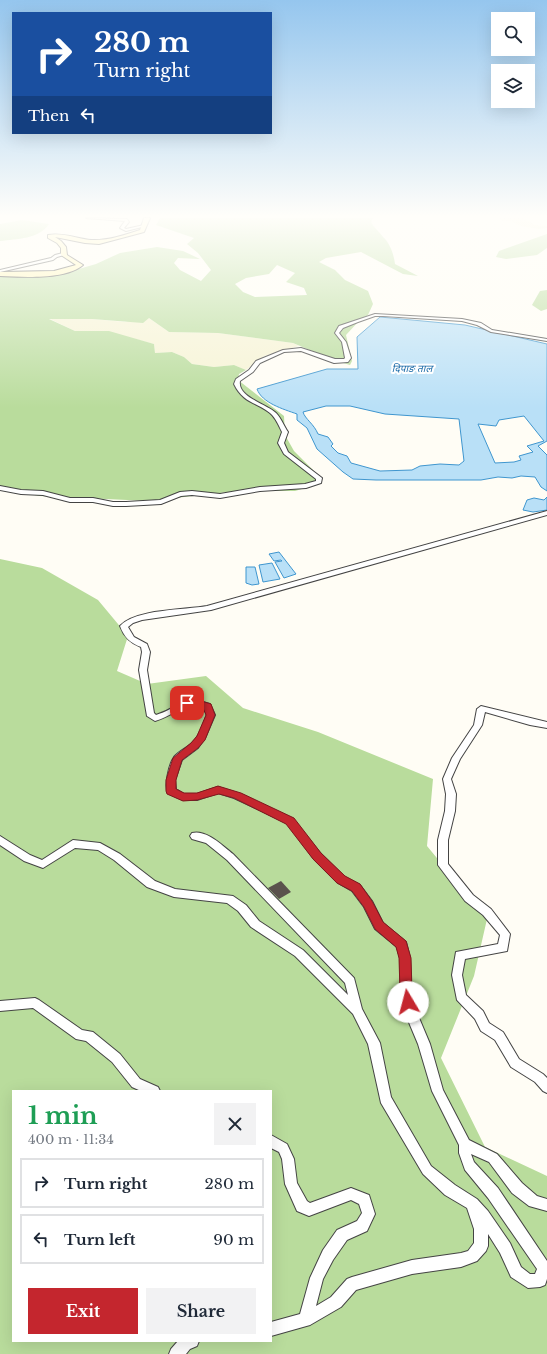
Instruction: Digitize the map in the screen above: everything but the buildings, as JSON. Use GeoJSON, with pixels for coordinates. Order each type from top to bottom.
{"type":"FeatureCollection","features":[{"type":"Feature","properties":{"kind":"street"},"geometry":{"type":"LineString","coordinates":[[0,488],[21,492],[42,493],[70,500],[93,500],[119,504],[161,502],[180,494],[192,493],[220,496],[252,490],[312,484],[319,482],[319,478],[286,454],[281,443],[285,432],[275,415],[262,406],[244,397],[238,388],[238,380],[251,371],[258,362],[283,350],[296,348],[339,362],[346,361],[348,358],[346,346],[337,333],[338,330],[341,327],[375,315],[462,320],[479,324],[491,331],[547,340]]}},
{"type":"Feature","properties":{"kind":"street"},"geometry":{"type":"LineString","coordinates":[[195,836],[209,840],[230,857],[350,981],[357,1010],[374,1043],[385,1099],[428,1170],[450,1190],[472,1204],[483,1216],[505,1248],[516,1272],[528,1281],[540,1280],[544,1268],[493,1193],[468,1166],[465,1153],[465,1144],[438,1091],[424,1044],[411,1013],[406,991],[405,958],[402,945],[379,926],[368,904],[356,888],[341,880],[317,856],[290,821],[237,796],[218,790],[197,797],[183,797],[171,791],[171,780],[178,758],[195,746],[201,738],[210,715],[207,706],[198,703],[187,703],[175,707],[162,716],[155,718],[150,714],[143,670],[146,652],[144,646],[132,641],[127,635],[124,626],[128,621],[202,609],[547,513]]}},
{"type":"Feature","properties":{"kind":"street"},"geometry":{"type":"LineString","coordinates":[[547,725],[536,724],[494,710],[481,709],[478,725],[456,758],[447,779],[451,800],[443,840],[442,865],[469,898],[487,912],[505,934],[502,948],[460,955],[457,975],[461,997],[479,1015],[485,1027],[499,1036],[515,1063],[539,1078],[547,1087]]}},
{"type":"Feature","properties":{"kind":"street"},"geometry":{"type":"LineString","coordinates":[[0,840],[27,858],[42,864],[73,844],[100,847],[117,857],[151,884],[174,893],[229,899],[242,908],[255,924],[299,952],[322,978],[357,1010]]}},
{"type":"Feature","properties":{"kind":"street"},"geometry":{"type":"LineString","coordinates":[[0,1006],[35,1003],[80,1035],[89,1036],[116,1058],[136,1083],[152,1090]]}},
{"type":"Feature","properties":{"kind":"street"},"geometry":{"type":"LineString","coordinates":[[272,1142],[283,1148],[288,1159],[291,1184],[302,1206],[309,1210],[351,1194],[364,1200],[369,1214],[362,1226],[342,1235],[328,1255],[317,1278],[305,1320]]}},
{"type":"Feature","properties":{"kind":"street"},"geometry":{"type":"LineString","coordinates":[[465,1144],[493,1158],[517,1188],[534,1201],[547,1205]]}},
{"type":"Feature","properties":{"kind":"street"},"geometry":{"type":"LineString","coordinates":[[272,1329],[305,1320],[336,1302],[352,1284],[412,1267],[461,1260],[472,1256],[481,1246],[481,1229],[472,1204]]}},
{"type":"Feature","properties":{"kind":"street"},"geometry":{"type":"LineString","coordinates":[[176,1354],[186,1343],[189,1342]]}},
{"type":"Feature","properties":{"kind":"shaded area"},"geometry":{"type":"Polygon","coordinates":[[[48,318],[92,319],[125,322],[149,318],[169,332],[218,333],[293,343],[299,346],[264,356],[246,370],[234,365],[214,367],[192,364],[184,357],[172,352],[155,353],[154,344],[109,332],[75,331],[48,318]]]}},
{"type":"Feature","properties":{"kind":"green space"},"geometry":{"type":"Polygon","coordinates":[[[0,281],[240,281],[235,284],[243,292],[255,297],[307,295],[304,288],[287,281],[347,281],[368,291],[373,304],[368,315],[358,322],[346,335],[352,361],[350,365],[333,360],[293,343],[218,333],[169,332],[149,318],[143,323],[92,319],[49,319],[75,331],[109,331],[154,344],[155,353],[172,352],[184,357],[192,364],[214,367],[234,365],[246,370],[239,374],[238,380],[284,416],[285,435],[294,451],[313,470],[319,484],[295,491],[237,491],[149,501],[40,496],[0,489],[0,281]]]}},
{"type":"Feature","properties":{"kind":"green space"},"geometry":{"type":"Polygon","coordinates":[[[547,290],[547,309],[541,311],[532,305],[540,291],[547,290]]]}},
{"type":"Feature","properties":{"kind":"green space"},"geometry":{"type":"Polygon","coordinates":[[[0,559],[42,568],[98,600],[128,636],[117,671],[147,684],[206,676],[243,708],[318,732],[433,779],[427,846],[487,919],[474,976],[441,1058],[485,1147],[547,1176],[547,1354],[0,1354],[0,559]]]}},
{"type":"Feature","properties":{"kind":"water","name":"दिपाङ ताल"},"geometry":{"type":"Polygon","coordinates":[[[380,317],[465,325],[547,344],[547,441],[538,446],[547,455],[547,491],[541,487],[535,477],[498,477],[481,480],[376,480],[353,479],[343,472],[317,449],[307,428],[297,420],[297,414],[268,402],[263,398],[257,389],[327,369],[358,369],[357,337],[380,317]],[[326,406],[303,412],[318,434],[328,437],[333,444],[331,446],[338,453],[347,456],[351,463],[380,471],[412,470],[420,466],[440,464],[459,465],[464,461],[459,419],[385,414],[350,406],[326,406]],[[524,416],[499,420],[496,426],[478,424],[495,463],[521,460],[519,456],[533,452],[527,446],[544,441],[524,416]]]}},
{"type":"Feature","properties":{"kind":"water"},"geometry":{"type":"Polygon","coordinates":[[[547,497],[547,510],[533,512],[523,510],[527,500],[534,498],[544,500],[547,497]]]}},
{"type":"Feature","properties":{"kind":"water"},"geometry":{"type":"Polygon","coordinates":[[[279,552],[296,574],[284,578],[275,562],[282,561],[274,561],[269,554],[279,552]]]}},
{"type":"Feature","properties":{"kind":"water"},"geometry":{"type":"Polygon","coordinates":[[[272,563],[280,579],[263,582],[259,565],[272,563]]]}},
{"type":"Feature","properties":{"kind":"water"},"geometry":{"type":"Polygon","coordinates":[[[246,567],[255,567],[259,584],[252,585],[246,583],[246,567]]]}},
{"type":"Feature","properties":{"kind":"route"},"geometry":{"type":"LineString","coordinates":[[187,703],[198,703],[207,706],[210,715],[201,738],[195,746],[178,758],[171,780],[171,791],[183,797],[197,797],[218,790],[237,796],[290,821],[317,856],[341,880],[356,888],[368,904],[379,926],[402,945],[405,958],[406,991],[408,1002]]}}]}
